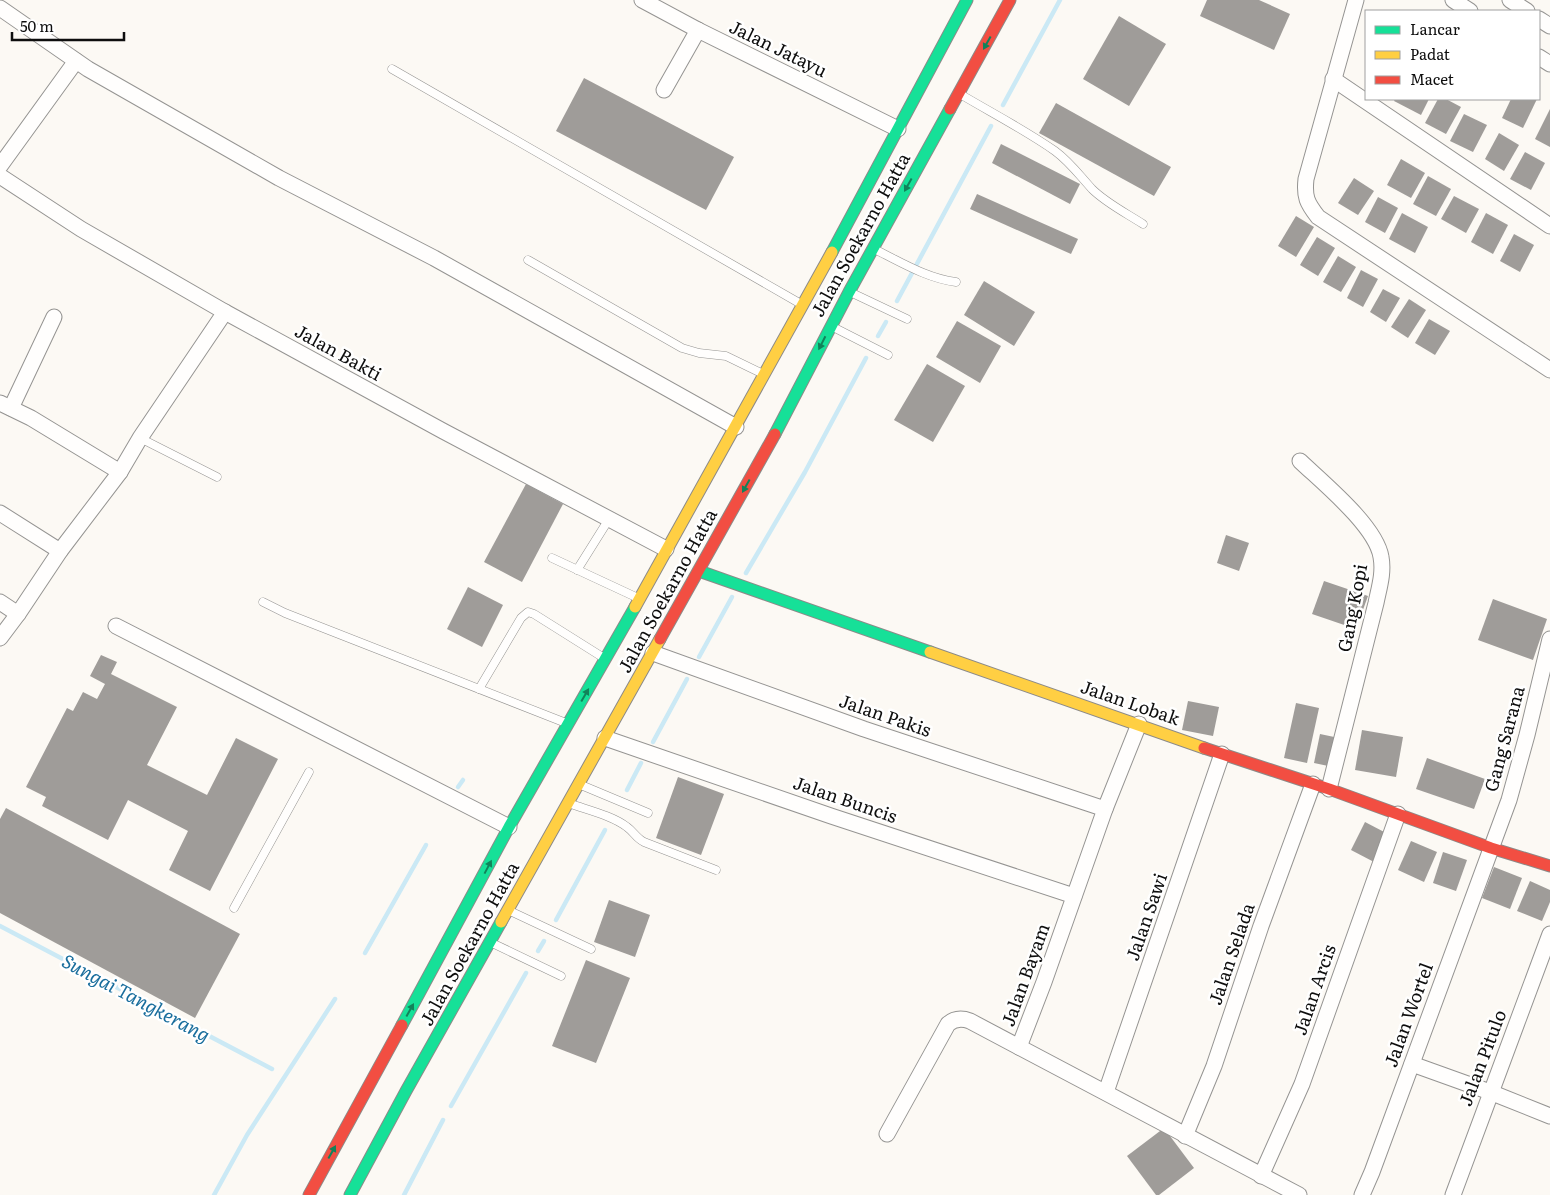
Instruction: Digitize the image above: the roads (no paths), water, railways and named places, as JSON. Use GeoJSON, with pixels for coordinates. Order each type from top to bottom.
{"type":"FeatureCollection","features":[{"type":"Feature","properties":{"kind":"main road","name":"Jalan Soekarno Hatta"},"geometry":{"type":"LineString","coordinates":[[309,1195],[487,870],[509,826],[765,375],[866,191],[967,0]]}},
{"type":"Feature","properties":{"kind":"main road","name":"Jalan Soekarno Hatta"},"geometry":{"type":"LineString","coordinates":[[350,1195],[406,1091],[776,432],[849,292],[1010,0]]}},
{"type":"Feature","properties":{"kind":"main road","name":"Jalan Lobak"},"geometry":{"type":"LineString","coordinates":[[699,571],[1222,754],[1329,789],[1491,848],[1550,866]]}},
{"type":"Feature","properties":{"kind":"street"},"geometry":{"type":"LineString","coordinates":[[1356,0],[1306,179],[1304,193],[1308,206],[1318,217],[1550,370]]}},
{"type":"Feature","properties":{"kind":"street"},"geometry":{"type":"LineString","coordinates":[[1454,0],[1469,10]]}},
{"type":"Feature","properties":{"kind":"street"},"geometry":{"type":"LineString","coordinates":[[1510,0],[1525,10]]}},
{"type":"Feature","properties":{"kind":"street","name":"Jalan Jatayu"},"geometry":{"type":"LineString","coordinates":[[647,1],[698,30],[898,129]]}},
{"type":"Feature","properties":{"kind":"street"},"geometry":{"type":"LineString","coordinates":[[0,8],[88,69],[279,178],[443,263],[736,427]]}},
{"type":"Feature","properties":{"kind":"street"},"geometry":{"type":"LineString","coordinates":[[664,90],[698,30]]}},
{"type":"Feature","properties":{"kind":"street"},"geometry":{"type":"LineString","coordinates":[[0,166],[76,61]]}},
{"type":"Feature","properties":{"kind":"street"},"geometry":{"type":"LineString","coordinates":[[1333,79],[1550,226]]}},
{"type":"Feature","properties":{"kind":"street","name":"Jalan Bakti"},"geometry":{"type":"LineString","coordinates":[[0,176],[81,228],[225,312],[443,431],[666,549]]}},
{"type":"Feature","properties":{"kind":"street"},"geometry":{"type":"LineString","coordinates":[[0,638],[60,551],[120,472],[140,438],[225,312]]}},
{"type":"Feature","properties":{"kind":"street"},"geometry":{"type":"LineString","coordinates":[[54,317],[6,406],[30,418],[120,472]]}},
{"type":"Feature","properties":{"kind":"street","name":"Gang Kopi"},"geometry":{"type":"LineString","coordinates":[[1300,461],[1357,515],[1374,540],[1381,556],[1382,575],[1376,603],[1329,789]]}},
{"type":"Feature","properties":{"kind":"street"},"geometry":{"type":"LineString","coordinates":[[0,513],[60,551]]}},
{"type":"Feature","properties":{"kind":"street"},"geometry":{"type":"LineString","coordinates":[[0,602],[18,614]]}},
{"type":"Feature","properties":{"kind":"street"},"geometry":{"type":"LineString","coordinates":[[116,626],[509,826]]}},
{"type":"Feature","properties":{"kind":"street","name":"Gang Sarana"},"geometry":{"type":"LineString","coordinates":[[1491,848],[1509,800],[1550,639]]}},
{"type":"Feature","properties":{"kind":"street","name":"Jalan Pakis"},"geometry":{"type":"LineString","coordinates":[[653,654],[864,729],[1105,809]]}},
{"type":"Feature","properties":{"kind":"street","name":"Jalan Bayam"},"geometry":{"type":"LineString","coordinates":[[887,1134],[948,1024],[954,1020],[964,1019],[970,1021],[1019,1047],[1105,809],[1139,724]]}},
{"type":"Feature","properties":{"kind":"street","name":"Jalan Buncis"},"geometry":{"type":"LineString","coordinates":[[605,738],[831,816],[1074,896]]}},
{"type":"Feature","properties":{"kind":"street","name":"Jalan Sawi"},"geometry":{"type":"LineString","coordinates":[[1106,1092],[1222,754]]}},
{"type":"Feature","properties":{"kind":"street","name":"Jalan Selada"},"geometry":{"type":"LineString","coordinates":[[1185,1136],[1214,1066],[1261,926],[1313,784]]}},
{"type":"Feature","properties":{"kind":"street","name":"Jalan Arcis"},"geometry":{"type":"LineString","coordinates":[[1261,1176],[1302,1084],[1398,814]]}},
{"type":"Feature","properties":{"kind":"street","name":"Jalan Wortel"},"geometry":{"type":"LineString","coordinates":[[1362,1195],[1491,848]]}},
{"type":"Feature","properties":{"kind":"street","name":"Jalan Pitulo"},"geometry":{"type":"LineString","coordinates":[[1453,1195],[1550,934]]}},
{"type":"Feature","properties":{"kind":"street"},"geometry":{"type":"LineString","coordinates":[[1019,1047],[1299,1195]]}},
{"type":"Feature","properties":{"kind":"street"},"geometry":{"type":"LineString","coordinates":[[1412,1064],[1550,1116]]}},
{"type":"Feature","properties":{"kind":"lane"},"geometry":{"type":"LineString","coordinates":[[392,69],[803,304]]}},
{"type":"Feature","properties":{"kind":"lane"},"geometry":{"type":"LineString","coordinates":[[958,93],[1026,132],[1056,152],[1071,164],[1093,190],[1143,224]]}},
{"type":"Feature","properties":{"kind":"lane"},"geometry":{"type":"LineString","coordinates":[[873,248],[916,270],[942,280],[956,282]]}},
{"type":"Feature","properties":{"kind":"lane"},"geometry":{"type":"LineString","coordinates":[[528,260],[682,348],[699,353],[726,356],[765,375]]}},
{"type":"Feature","properties":{"kind":"lane"},"geometry":{"type":"LineString","coordinates":[[849,292],[907,319]]}},
{"type":"Feature","properties":{"kind":"lane"},"geometry":{"type":"LineString","coordinates":[[831,326],[888,355]]}},
{"type":"Feature","properties":{"kind":"lane"},"geometry":{"type":"LineString","coordinates":[[140,438],[216,477]]}},
{"type":"Feature","properties":{"kind":"lane"},"geometry":{"type":"LineString","coordinates":[[577,570],[609,519]]}},
{"type":"Feature","properties":{"kind":"lane"},"geometry":{"type":"LineString","coordinates":[[552,558],[640,598]]}},
{"type":"Feature","properties":{"kind":"lane"},"geometry":{"type":"LineString","coordinates":[[263,602],[285,613],[568,724]]}},
{"type":"Feature","properties":{"kind":"lane"},"geometry":{"type":"LineString","coordinates":[[479,689],[521,618],[528,612],[605,659]]}},
{"type":"Feature","properties":{"kind":"lane"},"geometry":{"type":"LineString","coordinates":[[234,908],[308,772]]}},
{"type":"Feature","properties":{"kind":"lane"},"geometry":{"type":"LineString","coordinates":[[580,784],[648,813]]}},
{"type":"Feature","properties":{"kind":"lane"},"geometry":{"type":"LineString","coordinates":[[569,803],[617,821],[644,842],[716,870]]}},
{"type":"Feature","properties":{"kind":"lane"},"geometry":{"type":"LineString","coordinates":[[508,910],[591,949]]}},
{"type":"Feature","properties":{"kind":"lane"},"geometry":{"type":"LineString","coordinates":[[491,942],[560,976]]}},
{"type":"Feature","properties":{"kind":"waterway"},"geometry":{"type":"LineString","coordinates":[[1003,105],[1060,0]]}},
{"type":"Feature","properties":{"kind":"waterway"},"geometry":{"type":"LineString","coordinates":[[897,301],[991,126]]}},
{"type":"Feature","properties":{"kind":"waterway"},"geometry":{"type":"LineString","coordinates":[[878,336],[886,322]]}},
{"type":"Feature","properties":{"kind":"waterway"},"geometry":{"type":"LineString","coordinates":[[746,573],[805,472],[866,358]]}},
{"type":"Feature","properties":{"kind":"waterway"},"geometry":{"type":"LineString","coordinates":[[699,657],[732,597]]}},
{"type":"Feature","properties":{"kind":"waterway"},"geometry":{"type":"LineString","coordinates":[[653,742],[687,679]]}},
{"type":"Feature","properties":{"kind":"waterway"},"geometry":{"type":"LineString","coordinates":[[627,790],[641,763]]}},
{"type":"Feature","properties":{"kind":"waterway"},"geometry":{"type":"LineString","coordinates":[[458,787],[463,780]]}},
{"type":"Feature","properties":{"kind":"waterway"},"geometry":{"type":"LineString","coordinates":[[556,920],[605,830]]}},
{"type":"Feature","properties":{"kind":"waterway"},"geometry":{"type":"LineString","coordinates":[[365,953],[426,845]]}},
{"type":"Feature","properties":{"kind":"waterway","name":"Sungai Tangkerang"},"geometry":{"type":"LineString","coordinates":[[0,926],[272,1069]]}},
{"type":"Feature","properties":{"kind":"waterway"},"geometry":{"type":"LineString","coordinates":[[538,951],[544,941]]}},
{"type":"Feature","properties":{"kind":"waterway"},"geometry":{"type":"LineString","coordinates":[[451,1106],[526,973]]}},
{"type":"Feature","properties":{"kind":"waterway"},"geometry":{"type":"LineString","coordinates":[[214,1195],[247,1135],[335,999]]}},
{"type":"Feature","properties":{"kind":"waterway"},"geometry":{"type":"LineString","coordinates":[[404,1195],[443,1120]]}}]}
